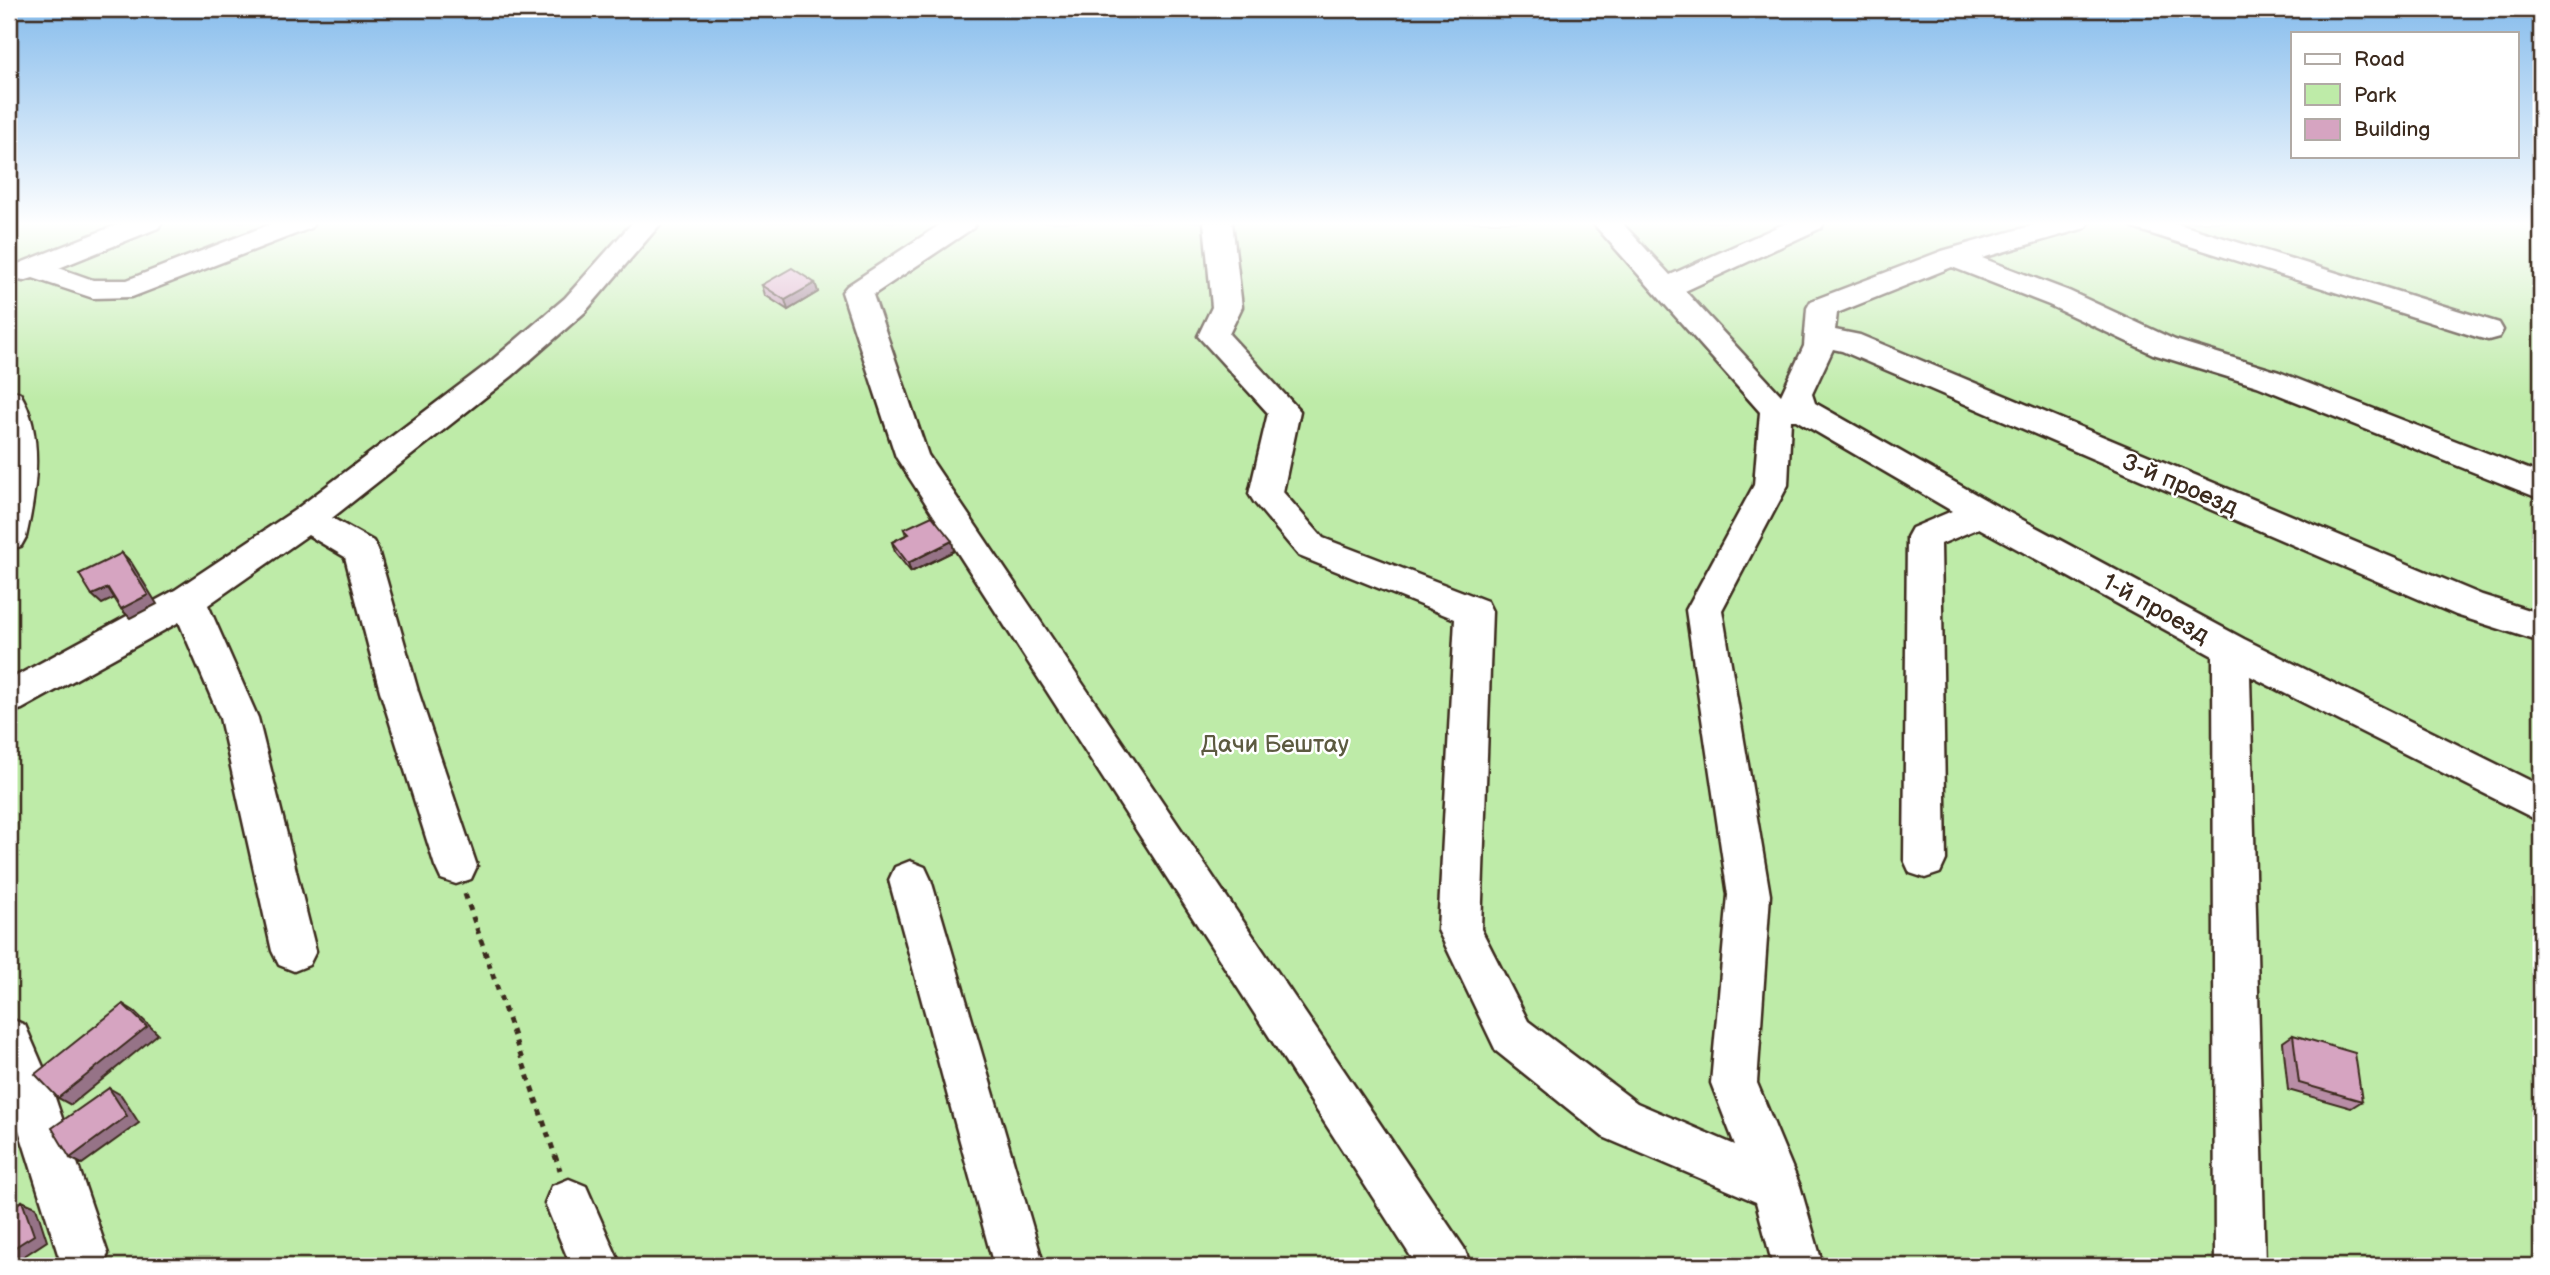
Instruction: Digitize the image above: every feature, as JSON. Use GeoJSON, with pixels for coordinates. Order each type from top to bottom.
{"type":"FeatureCollection","features":[{"type":"Feature","properties":{"kind":"lane"},"geometry":{"type":"LineString","coordinates":[[56,282],[111,292],[149,282]]}},
{"type":"Feature","properties":{"kind":"lane"},"geometry":{"type":"LineString","coordinates":[[9,698],[188,600],[307,519],[502,369],[575,305],[592,282]]}},
{"type":"Feature","properties":{"kind":"lane"},"geometry":{"type":"LineString","coordinates":[[873,282],[857,292],[912,457],[1446,1266]]}},
{"type":"Feature","properties":{"kind":"lane"},"geometry":{"type":"LineString","coordinates":[[1225,282],[1227,307],[1213,336],[1284,411],[1266,494],[1311,547],[1474,611],[1459,930],[1512,1036],[1620,1120],[1776,1186]]}},
{"type":"Feature","properties":{"kind":"lane","name":"1-й проезд"},"geometry":{"type":"LineString","coordinates":[[1659,282],[1789,410],[2231,649],[2541,805]]}},
{"type":"Feature","properties":{"kind":"lane"},"geometry":{"type":"LineString","coordinates":[[1665,288],[1679,282]]}},
{"type":"Feature","properties":{"kind":"lane"},"geometry":{"type":"LineString","coordinates":[[1798,1266],[1776,1186],[1734,1083],[1749,895],[1704,610],[1771,485],[1789,410],[1819,346],[1822,308],[1884,282]]}},
{"type":"Feature","properties":{"kind":"lane"},"geometry":{"type":"LineString","coordinates":[[2016,282],[2164,346],[2268,379],[2541,487]]}},
{"type":"Feature","properties":{"kind":"lane"},"geometry":{"type":"LineString","coordinates":[[2333,282],[2488,330]]}},
{"type":"Feature","properties":{"kind":"lane","name":"3-й проезд"},"geometry":{"type":"LineString","coordinates":[[1820,337],[1849,342],[2469,605],[2541,628]]}},
{"type":"Feature","properties":{"kind":"lane"},"geometry":{"type":"LineString","coordinates":[[9,401],[17,429],[20,457],[18,499],[9,537]]}},
{"type":"Feature","properties":{"kind":"lane"},"geometry":{"type":"LineString","coordinates":[[1925,860],[1924,537],[1981,513]]}},
{"type":"Feature","properties":{"kind":"lane"},"geometry":{"type":"LineString","coordinates":[[307,519],[361,550],[399,691],[456,866]]}},
{"type":"Feature","properties":{"kind":"lane"},"geometry":{"type":"LineString","coordinates":[[188,600],[239,718],[294,951]]}},
{"type":"Feature","properties":{"kind":"lane"},"geometry":{"type":"LineString","coordinates":[[2231,649],[2240,1266]]}},
{"type":"Feature","properties":{"kind":"lane"},"geometry":{"type":"LineString","coordinates":[[910,880],[1019,1266]]}},
{"type":"Feature","properties":{"kind":"lane"},"geometry":{"type":"LineString","coordinates":[[9,1040],[18,1088],[83,1254]]}},
{"type":"Feature","properties":{"kind":"lane"},"geometry":{"type":"LineString","coordinates":[[565,1188],[596,1266]]}},
{"type":"Feature","properties":{"kind":"path"},"geometry":{"type":"LineString","coordinates":[[456,866],[565,1188]]}},
{"type":"Feature","properties":{"kind":"green space","name":"Дачи Бештау"},"geometry":{"type":"Polygon","coordinates":[[[9,282],[2541,282],[2541,1266],[9,1266],[9,282]]]}},
{"type":"Feature","properties":{"kind":"building"},"geometry":{"type":"Polygon","coordinates":[[[768,282],[815,283],[785,300],[762,285],[768,282]]]}},
{"type":"Feature","properties":{"kind":"building"},"geometry":{"type":"Polygon","coordinates":[[[932,516],[952,541],[908,563],[892,542],[909,534],[904,529],[932,516]]]}},
{"type":"Feature","properties":{"kind":"building"},"geometry":{"type":"Polygon","coordinates":[[[122,553],[148,595],[121,609],[108,588],[92,595],[79,574],[122,553]]]}},
{"type":"Feature","properties":{"kind":"building"},"geometry":{"type":"Polygon","coordinates":[[[123,1004],[147,1027],[58,1098],[35,1074],[123,1004]]]}},
{"type":"Feature","properties":{"kind":"building"},"geometry":{"type":"Polygon","coordinates":[[[2293,1035],[2355,1053],[2362,1101],[2299,1083],[2293,1035]]]}},
{"type":"Feature","properties":{"kind":"building"},"geometry":{"type":"Polygon","coordinates":[[[109,1088],[127,1116],[70,1158],[52,1128],[109,1088]]]}},
{"type":"Feature","properties":{"kind":"building"},"geometry":{"type":"Polygon","coordinates":[[[22,1201],[34,1235],[9,1251],[9,1209],[22,1201]]]}}]}
